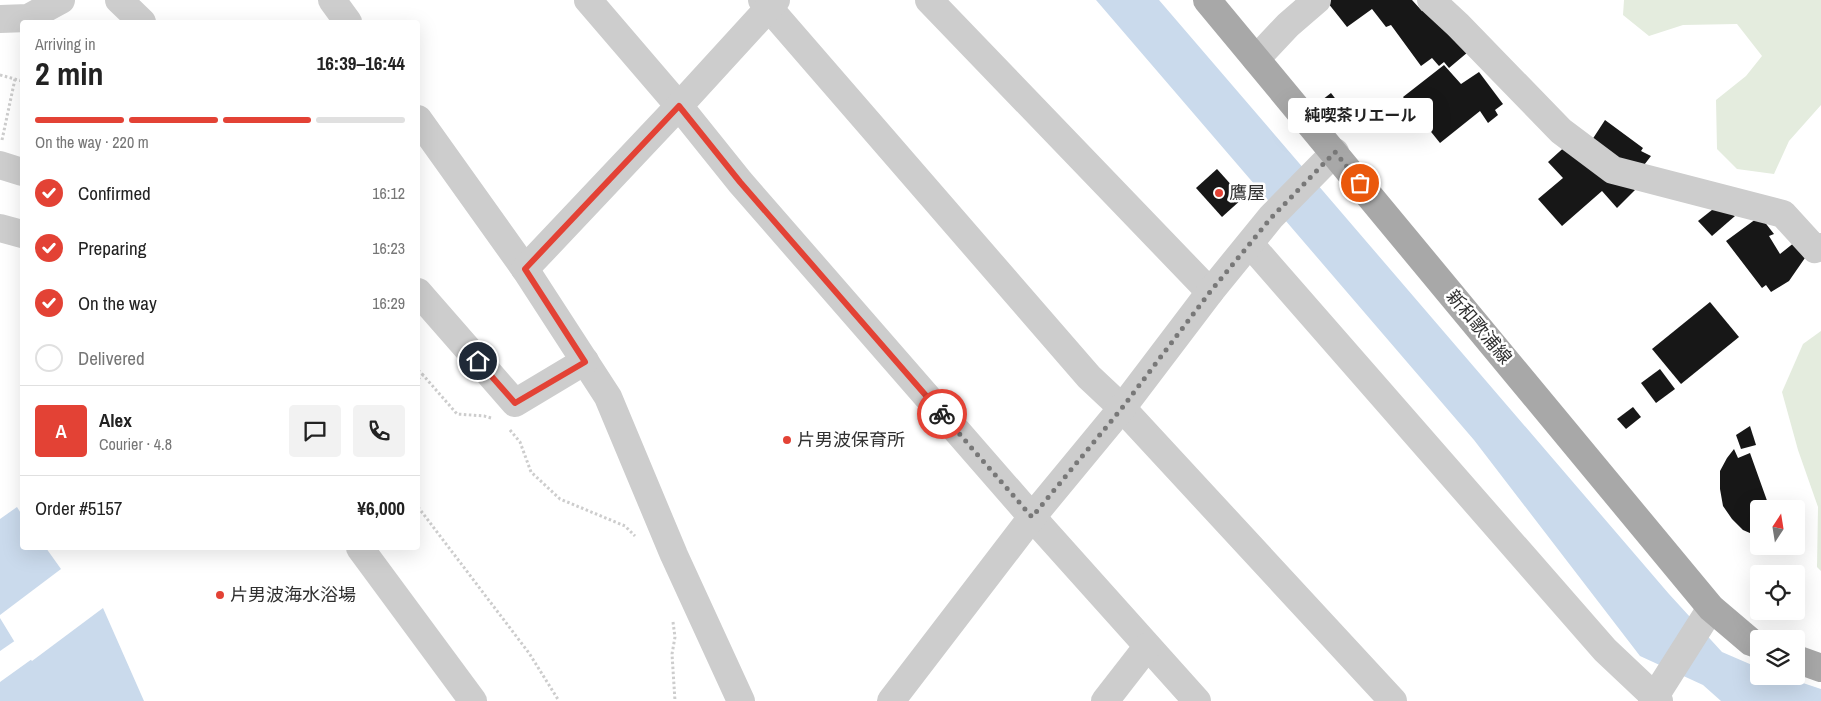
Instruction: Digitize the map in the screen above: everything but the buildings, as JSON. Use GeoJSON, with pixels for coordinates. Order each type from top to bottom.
{"type":"FeatureCollection","features":[{"type":"Feature","properties":{"kind":"main road","name":"新和歌浦線"},"geometry":{"type":"LineString","coordinates":[[1207,0],[1335,152],[1706,615],[1750,641]]}},
{"type":"Feature","properties":{"kind":"main road"},"geometry":{"type":"LineString","coordinates":[[1805,662],[1821,668]]}},
{"type":"Feature","properties":{"kind":"street"},"geometry":{"type":"LineString","coordinates":[[0,20],[28,18],[61,0]]}},
{"type":"Feature","properties":{"kind":"street"},"geometry":{"type":"LineString","coordinates":[[119,0],[140,20]]}},
{"type":"Feature","properties":{"kind":"street"},"geometry":{"type":"LineString","coordinates":[[332,0],[347,20]]}},
{"type":"Feature","properties":{"kind":"street"},"geometry":{"type":"LineString","coordinates":[[588,0],[679,106],[740,182],[1032,517],[1197,701]]}},
{"type":"Feature","properties":{"kind":"street"},"geometry":{"type":"LineString","coordinates":[[929,0],[1210,292]]}},
{"type":"Feature","properties":{"kind":"street"},"geometry":{"type":"LineString","coordinates":[[1256,59],[1288,25],[1317,0]]}},
{"type":"Feature","properties":{"kind":"street"},"geometry":{"type":"LineString","coordinates":[[1431,0],[1562,130],[1613,170],[1783,214],[1816,249],[1821,247]]}},
{"type":"Feature","properties":{"kind":"street"},"geometry":{"type":"LineString","coordinates":[[525,269],[679,106],[769,3],[1089,377],[1122,408],[1393,701]]}},
{"type":"Feature","properties":{"kind":"street"},"geometry":{"type":"LineString","coordinates":[[420,123],[525,269],[608,397],[674,555],[742,701]]}},
{"type":"Feature","properties":{"kind":"street"},"geometry":{"type":"LineString","coordinates":[[891,701],[1032,517],[1122,408],[1210,292],[1271,218],[1335,152]]}},
{"type":"Feature","properties":{"kind":"street"},"geometry":{"type":"LineString","coordinates":[[0,166],[20,171]]}},
{"type":"Feature","properties":{"kind":"street"},"geometry":{"type":"LineString","coordinates":[[0,228],[20,233]]}},
{"type":"Feature","properties":{"kind":"street"},"geometry":{"type":"LineString","coordinates":[[1250,244],[1605,650],[1657,695],[1706,615]]}},
{"type":"Feature","properties":{"kind":"street"},"geometry":{"type":"LineString","coordinates":[[420,294],[515,403],[585,362]]}},
{"type":"Feature","properties":{"kind":"street"},"geometry":{"type":"LineString","coordinates":[[361,550],[473,701]]}},
{"type":"Feature","properties":{"kind":"street"},"geometry":{"type":"LineString","coordinates":[[1105,701],[1147,647]]}},
{"type":"Feature","properties":{"kind":"path"},"geometry":{"type":"LineString","coordinates":[[0,75],[20,80]]}},
{"type":"Feature","properties":{"kind":"path"},"geometry":{"type":"LineString","coordinates":[[0,147],[15,79]]}},
{"type":"Feature","properties":{"kind":"path"},"geometry":{"type":"LineString","coordinates":[[420,372],[457,414],[484,416],[499,421]]}},
{"type":"Feature","properties":{"kind":"path"},"geometry":{"type":"LineString","coordinates":[[506,424],[520,442],[531,472],[560,499],[626,526],[639,540]]}},
{"type":"Feature","properties":{"kind":"path"},"geometry":{"type":"LineString","coordinates":[[420,511],[529,653],[559,701]]}},
{"type":"Feature","properties":{"kind":"path"},"geometry":{"type":"LineString","coordinates":[[672,620],[675,637],[672,654],[675,701]]}},
{"type":"Feature","properties":{"kind":"shaded area"},"geometry":{"type":"Polygon","coordinates":[[[1624,0],[1821,0],[1821,105],[1789,141],[1774,174],[1737,169],[1717,149],[1716,100],[1746,76],[1762,56],[1737,24],[1683,25],[1649,36],[1623,15],[1624,0]]]}},
{"type":"Feature","properties":{"kind":"shaded area"},"geometry":{"type":"Polygon","coordinates":[[[1821,331],[1821,571],[1817,567],[1818,507],[1798,450],[1782,392],[1803,344],[1821,331]]]}},
{"type":"Feature","properties":{"kind":"water"},"geometry":{"type":"Polygon","coordinates":[[[1096,0],[1159,0],[1669,594],[1722,652],[1750,664],[1750,685],[1805,684],[1821,689],[1821,701],[1721,701],[1703,685],[1640,656],[1474,440],[1096,0]]]}},
{"type":"Feature","properties":{"kind":"water"},"geometry":{"type":"Polygon","coordinates":[[[17,507],[20,512],[20,550],[47,550],[61,569],[0,615],[0,519],[17,507]]]}},
{"type":"Feature","properties":{"kind":"water"},"geometry":{"type":"Polygon","coordinates":[[[103,608],[144,701],[0,701],[0,618],[14,641],[32,661],[103,608]]]}},
{"type":"Feature","properties":{"kind":"pier"},"geometry":{"type":"Polygon","coordinates":[[[16,640],[32,657],[39,654],[0,682],[0,651],[16,640]]]}},
{"type":"Feature","properties":{"kind":"way so far"},"geometry":{"type":"LineString","coordinates":[[942,414],[1032,517],[1122,408],[1210,292],[1271,218],[1335,152],[1360,183]]}},
{"type":"Feature","properties":{"kind":"place","name":"純喫茶リエール"},"geometry":{"type":"Point","coordinates":[1360,183]}},
{"type":"Feature","properties":{"kind":"place","name":"鷹屋"},"geometry":{"type":"Point","coordinates":[1219,193]}},
{"type":"Feature","properties":{"kind":"place","name":"片男波保育所"},"geometry":{"type":"Point","coordinates":[787,440]}},
{"type":"Feature","properties":{"kind":"place","name":"片男波海水浴場"},"geometry":{"type":"Point","coordinates":[220,595]}},
{"type":"Feature","properties":{"kind":"route"},"geometry":{"type":"LineString","coordinates":[[478,361],[515,403],[585,362],[525,269],[679,106],[740,182],[942,414]]}}]}
